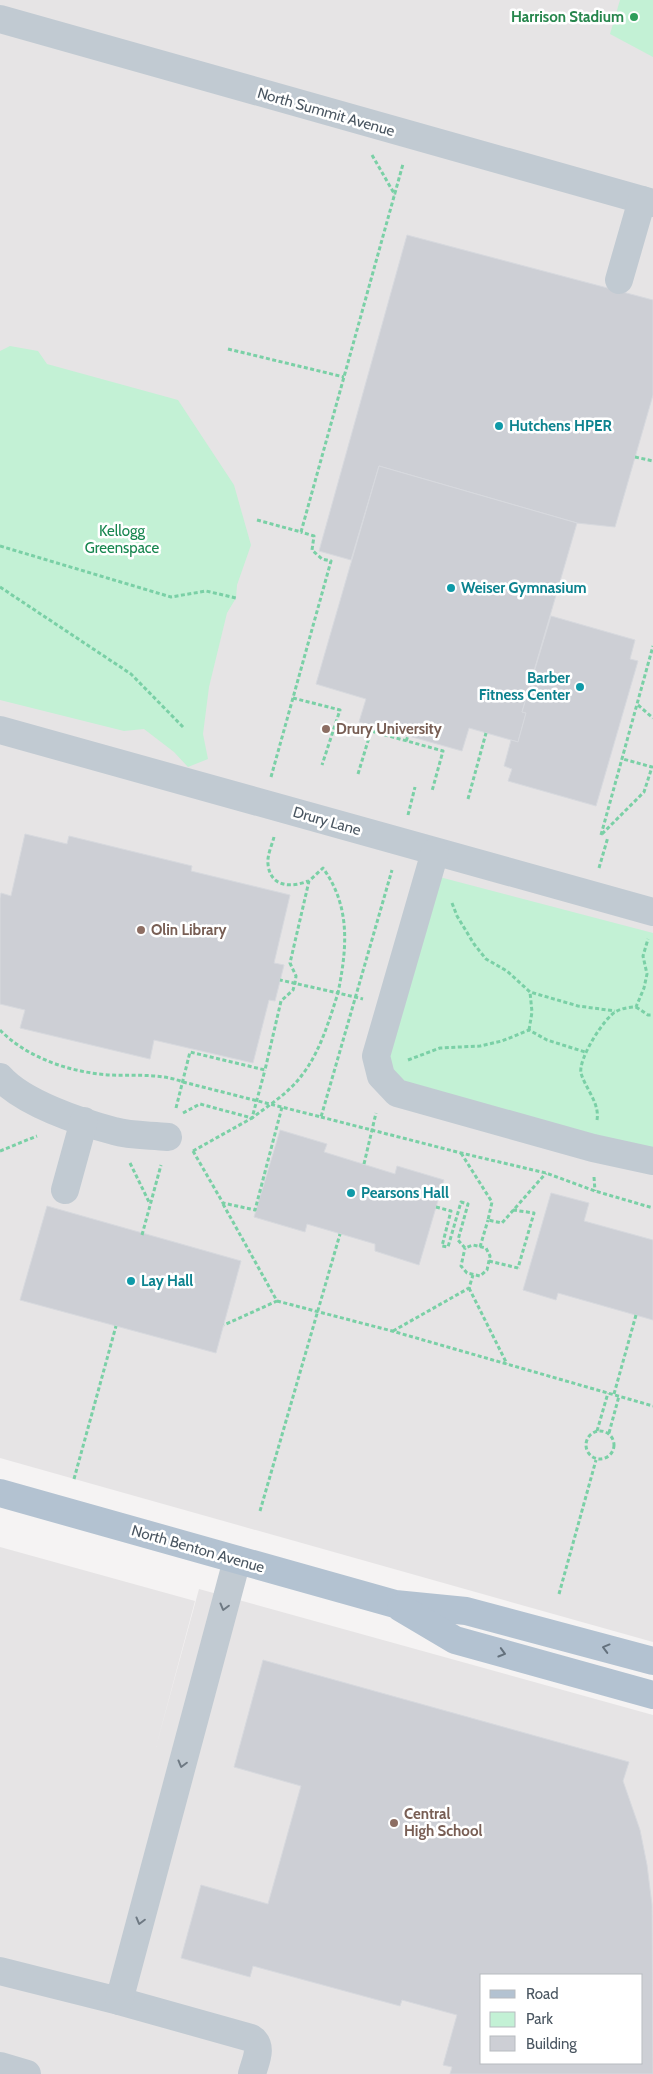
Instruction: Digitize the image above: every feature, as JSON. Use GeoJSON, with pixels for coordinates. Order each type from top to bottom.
{"type":"FeatureCollection","features":[{"type":"Feature","properties":{"kind":"main road","name":"North Benton Avenue"},"geometry":{"type":"LineString","coordinates":[[0,1493],[395,1604],[466,1611],[653,1661]]}},
{"type":"Feature","properties":{"kind":"main road","name":"North Benton Avenue"},"geometry":{"type":"LineString","coordinates":[[395,1604],[455,1640],[653,1696]]}},
{"type":"Feature","properties":{"kind":"street","name":"North Summit Avenue"},"geometry":{"type":"LineString","coordinates":[[0,19],[648,201]]}},
{"type":"Feature","properties":{"kind":"street"},"geometry":{"type":"LineString","coordinates":[[619,280],[648,201]]}},
{"type":"Feature","properties":{"kind":"street","name":"Drury Lane"},"geometry":{"type":"LineString","coordinates":[[0,730],[435,852],[652,923]]}},
{"type":"Feature","properties":{"kind":"street"},"geometry":{"type":"LineString","coordinates":[[435,852],[376,1056],[381,1076],[397,1093],[593,1148],[653,1161]]}},
{"type":"Feature","properties":{"kind":"street"},"geometry":{"type":"LineString","coordinates":[[0,1077],[10,1088],[30,1100],[116,1132],[178,1136]]}},
{"type":"Feature","properties":{"kind":"street"},"geometry":{"type":"LineString","coordinates":[[65,1190],[84,1121]]}},
{"type":"Feature","properties":{"kind":"street"},"geometry":{"type":"LineString","coordinates":[[119,2001],[237,1560]]}},
{"type":"Feature","properties":{"kind":"street"},"geometry":{"type":"LineString","coordinates":[[0,1971],[119,2001],[251,2038],[255,2040],[259,2050],[252,2074]]}},
{"type":"Feature","properties":{"kind":"street"},"geometry":{"type":"LineString","coordinates":[[0,2066],[27,2074]]}},
{"type":"Feature","properties":{"kind":"path"},"geometry":{"type":"LineString","coordinates":[[370,151],[395,195]]}},
{"type":"Feature","properties":{"kind":"path"},"geometry":{"type":"LineString","coordinates":[[300,532],[400,175]]}},
{"type":"Feature","properties":{"kind":"path"},"geometry":{"type":"LineString","coordinates":[[228,349],[344,377]]}},
{"type":"Feature","properties":{"kind":"path"},"geometry":{"type":"LineString","coordinates":[[635,458],[653,461]]}},
{"type":"Feature","properties":{"kind":"path"},"geometry":{"type":"LineString","coordinates":[[257,520],[314,536],[312,550],[322,559],[331,561],[270,779]]}},
{"type":"Feature","properties":{"kind":"path"},"geometry":{"type":"LineString","coordinates":[[0,546],[171,597],[206,591],[236,598]]}},
{"type":"Feature","properties":{"kind":"path"},"geometry":{"type":"LineString","coordinates":[[0,588],[131,674],[184,728]]}},
{"type":"Feature","properties":{"kind":"path"},"geometry":{"type":"LineString","coordinates":[[623,760],[652,768],[644,792],[601,835],[653,646]]}},
{"type":"Feature","properties":{"kind":"path"},"geometry":{"type":"LineString","coordinates":[[293,698],[340,710],[322,765]]}},
{"type":"Feature","properties":{"kind":"path"},"geometry":{"type":"LineString","coordinates":[[638,705],[653,718]]}},
{"type":"Feature","properties":{"kind":"path"},"geometry":{"type":"LineString","coordinates":[[358,774],[370,731],[442,751],[432,791]]}},
{"type":"Feature","properties":{"kind":"path"},"geometry":{"type":"LineString","coordinates":[[468,799],[486,733]]}},
{"type":"Feature","properties":{"kind":"path"},"geometry":{"type":"LineString","coordinates":[[406,741],[408,736]]}},
{"type":"Feature","properties":{"kind":"path"},"geometry":{"type":"LineString","coordinates":[[406,822],[415,787]]}},
{"type":"Feature","properties":{"kind":"path"},"geometry":{"type":"LineString","coordinates":[[193,1151],[252,1118],[286,1093],[302,1076],[325,1032],[338,993],[346,934],[338,893],[323,868],[309,881],[293,886],[275,880],[268,864],[277,829]]}},
{"type":"Feature","properties":{"kind":"path"},"geometry":{"type":"LineString","coordinates":[[321,1117],[394,862]]}},
{"type":"Feature","properties":{"kind":"path"},"geometry":{"type":"LineString","coordinates":[[252,1118],[281,1001],[293,990],[295,983],[296,976],[290,963],[309,881]]}},
{"type":"Feature","properties":{"kind":"path"},"geometry":{"type":"LineString","coordinates":[[451,900],[457,916],[474,944],[486,959],[508,971],[530,992],[578,1006],[616,1011],[636,1006]]}},
{"type":"Feature","properties":{"kind":"path"},"geometry":{"type":"LineString","coordinates":[[636,1006],[644,988],[647,974],[643,956],[652,923]]}},
{"type":"Feature","properties":{"kind":"path"},"geometry":{"type":"LineString","coordinates":[[280,980],[338,993]]}},
{"type":"Feature","properties":{"kind":"path"},"geometry":{"type":"LineString","coordinates":[[529,1030],[532,1012],[530,992]]}},
{"type":"Feature","properties":{"kind":"path"},"geometry":{"type":"LineString","coordinates":[[636,1006],[648,1015],[653,1015]]}},
{"type":"Feature","properties":{"kind":"path"},"geometry":{"type":"LineString","coordinates":[[596,1125],[598,1117],[595,1105],[581,1073],[582,1063],[586,1052],[606,1022],[616,1011]]}},
{"type":"Feature","properties":{"kind":"path"},"geometry":{"type":"LineString","coordinates":[[0,1030],[12,1042],[30,1053],[81,1071],[108,1075],[168,1076],[183,1082],[461,1154],[546,1173],[595,1192],[653,1208]]}},
{"type":"Feature","properties":{"kind":"path"},"geometry":{"type":"LineString","coordinates":[[380,1072],[424,1052],[440,1048],[480,1046],[502,1041],[529,1030]]}},
{"type":"Feature","properties":{"kind":"path"},"geometry":{"type":"LineString","coordinates":[[529,1030],[547,1040],[586,1052]]}},
{"type":"Feature","properties":{"kind":"path"},"geometry":{"type":"LineString","coordinates":[[190,1052],[265,1070]]}},
{"type":"Feature","properties":{"kind":"path"},"geometry":{"type":"LineString","coordinates":[[252,1118],[200,1104],[178,1136],[193,1151],[277,1301]]}},
{"type":"Feature","properties":{"kind":"path"},"geometry":{"type":"LineString","coordinates":[[222,1204],[255,1210],[282,1107]]}},
{"type":"Feature","properties":{"kind":"path"},"geometry":{"type":"LineString","coordinates":[[116,1132],[150,1205],[142,1235]]}},
{"type":"Feature","properties":{"kind":"path"},"geometry":{"type":"LineString","coordinates":[[461,1154],[492,1202],[480,1247]]}},
{"type":"Feature","properties":{"kind":"path"},"geometry":{"type":"LineString","coordinates":[[159,1171],[168,1166]]}},
{"type":"Feature","properties":{"kind":"path"},"geometry":{"type":"LineString","coordinates":[[488,1220],[502,1223],[546,1173]]}},
{"type":"Feature","properties":{"kind":"path"},"geometry":{"type":"LineString","coordinates":[[436,1207],[451,1211],[442,1246],[448,1247],[461,1202],[468,1204],[458,1240],[465,1248]]}},
{"type":"Feature","properties":{"kind":"path"},"geometry":{"type":"LineString","coordinates":[[489,1261],[518,1268],[534,1213],[513,1210]]}},
{"type":"Feature","properties":{"kind":"path"},"geometry":{"type":"LineString","coordinates":[[260,1511],[340,1234]]}},
{"type":"Feature","properties":{"kind":"path"},"geometry":{"type":"LineString","coordinates":[[473,1245],[486,1248],[490,1256],[489,1261],[486,1270],[480,1276],[467,1273],[461,1266],[465,1248],[473,1245]]}},
{"type":"Feature","properties":{"kind":"path"},"geometry":{"type":"LineString","coordinates":[[473,1275],[469,1288],[507,1364]]}},
{"type":"Feature","properties":{"kind":"path"},"geometry":{"type":"LineString","coordinates":[[392,1331],[469,1288]]}},
{"type":"Feature","properties":{"kind":"path"},"geometry":{"type":"LineString","coordinates":[[224,1325],[277,1301],[392,1331],[653,1406]]}},
{"type":"Feature","properties":{"kind":"path"},"geometry":{"type":"LineString","coordinates":[[614,1394],[636,1315]]}},
{"type":"Feature","properties":{"kind":"path"},"geometry":{"type":"LineString","coordinates":[[74,1479],[116,1326]]}},
{"type":"Feature","properties":{"kind":"path"},"geometry":{"type":"LineString","coordinates":[[597,1431],[608,1393]]}},
{"type":"Feature","properties":{"kind":"path"},"geometry":{"type":"LineString","coordinates":[[609,1433],[620,1396]]}},
{"type":"Feature","properties":{"kind":"path"},"geometry":{"type":"LineString","coordinates":[[597,1431],[609,1433],[614,1441],[614,1451],[607,1458],[596,1460],[590,1456],[586,1447],[588,1438],[597,1431]]}},
{"type":"Feature","properties":{"kind":"path"},"geometry":{"type":"LineString","coordinates":[[559,1594],[596,1460]]}},
{"type":"Feature","properties":{"kind":"shaded area","name":"Drury University"},"geometry":{"type":"Polygon","coordinates":[[[0,0],[653,0],[653,1642],[0,1458],[0,0]]]}},
{"type":"Feature","properties":{"kind":"shaded area","name":"Central High School"},"geometry":{"type":"Polygon","coordinates":[[[0,1547],[195,1601],[156,1747],[199,1589],[653,1715],[653,2074],[0,2074],[0,1547]]]}},
{"type":"Feature","properties":{"kind":"green space","name":"Harrison Stadium"},"geometry":{"type":"Polygon","coordinates":[[[620,0],[653,0],[653,57],[610,34],[620,0]]]}},
{"type":"Feature","properties":{"kind":"green space","name":"Kellogg Greenspace"},"geometry":{"type":"Polygon","coordinates":[[[10,346],[38,351],[47,364],[178,400],[234,485],[251,545],[237,585],[236,598],[227,613],[209,687],[203,734],[208,759],[188,767],[174,752],[144,729],[124,731],[0,700],[0,351],[10,346]]]}},
{"type":"Feature","properties":{"kind":"green space"},"geometry":{"type":"Polygon","coordinates":[[[428,874],[653,933],[653,1161],[381,1076],[428,874]]]}},
{"type":"Feature","properties":{"kind":"building","name":"Hutchens HPER"},"geometry":{"type":"Polygon","coordinates":[[[407,235],[653,300],[653,395],[615,527],[577,523],[379,466],[351,560],[319,551],[407,235]]]}},
{"type":"Feature","properties":{"kind":"building","name":"Weiser Gymnasium"},"geometry":{"type":"Polygon","coordinates":[[[379,466],[577,523],[522,712],[526,713],[518,742],[469,728],[462,751],[359,722],[366,699],[316,684],[379,466]]]}},
{"type":"Feature","properties":{"kind":"building","name":"Barber Fitness Center"},"geometry":{"type":"Polygon","coordinates":[[[551,616],[635,640],[630,659],[638,661],[596,806],[508,781],[512,769],[504,766],[511,740],[518,742],[526,713],[522,712],[551,616]]]}},
{"type":"Feature","properties":{"kind":"building","name":"Olin Library"},"geometry":{"type":"Polygon","coordinates":[[[25,834],[67,844],[69,836],[192,866],[191,871],[290,895],[274,963],[284,965],[275,1001],[269,1000],[253,1063],[154,1040],[150,1059],[20,1028],[25,1010],[0,1004],[0,898],[1,893],[11,896],[25,834]]]}},
{"type":"Feature","properties":{"kind":"building","name":"Pearsons Hall"},"geometry":{"type":"Polygon","coordinates":[[[280,1130],[327,1144],[324,1152],[395,1174],[397,1166],[444,1180],[419,1265],[375,1251],[375,1244],[307,1224],[305,1232],[254,1217],[280,1130]]]}},
{"type":"Feature","properties":{"kind":"building"},"geometry":{"type":"Polygon","coordinates":[[[551,1193],[589,1203],[584,1221],[653,1240],[653,1320],[558,1293],[556,1300],[523,1290],[551,1193]]]}},
{"type":"Feature","properties":{"kind":"building","name":"Lay Hall"},"geometry":{"type":"Polygon","coordinates":[[[47,1206],[241,1261],[216,1353],[20,1300],[47,1206]]]}},
{"type":"Feature","properties":{"kind":"building"},"geometry":{"type":"Polygon","coordinates":[[[263,1660],[629,1762],[623,1781],[640,1830],[652,1905],[653,2074],[450,2074],[452,2067],[443,2065],[457,2015],[402,2000],[400,2006],[253,1966],[250,1977],[181,1958],[201,1885],[268,1904],[301,1786],[234,1767],[263,1660]]]}},
{"type":"Feature","properties":{"kind":"place","name":"Harrison Stadium"},"geometry":{"type":"Point","coordinates":[634,17]}},
{"type":"Feature","properties":{"kind":"place","name":"Hutchens HPER"},"geometry":{"type":"Point","coordinates":[499,426]}},
{"type":"Feature","properties":{"kind":"place","name":"Weiser Gymnasium"},"geometry":{"type":"Point","coordinates":[451,588]}},
{"type":"Feature","properties":{"kind":"place","name":"Barber Fitness Center"},"geometry":{"type":"Point","coordinates":[580,687]}},
{"type":"Feature","properties":{"kind":"place","name":"Drury University"},"geometry":{"type":"Point","coordinates":[326,729]}},
{"type":"Feature","properties":{"kind":"place","name":"Olin Library"},"geometry":{"type":"Point","coordinates":[141,930]}},
{"type":"Feature","properties":{"kind":"place","name":"Pearsons Hall"},"geometry":{"type":"Point","coordinates":[351,1193]}},
{"type":"Feature","properties":{"kind":"place","name":"Lay Hall"},"geometry":{"type":"Point","coordinates":[131,1281]}},
{"type":"Feature","properties":{"kind":"place","name":"Central High School"},"geometry":{"type":"Point","coordinates":[394,1823]}}]}
